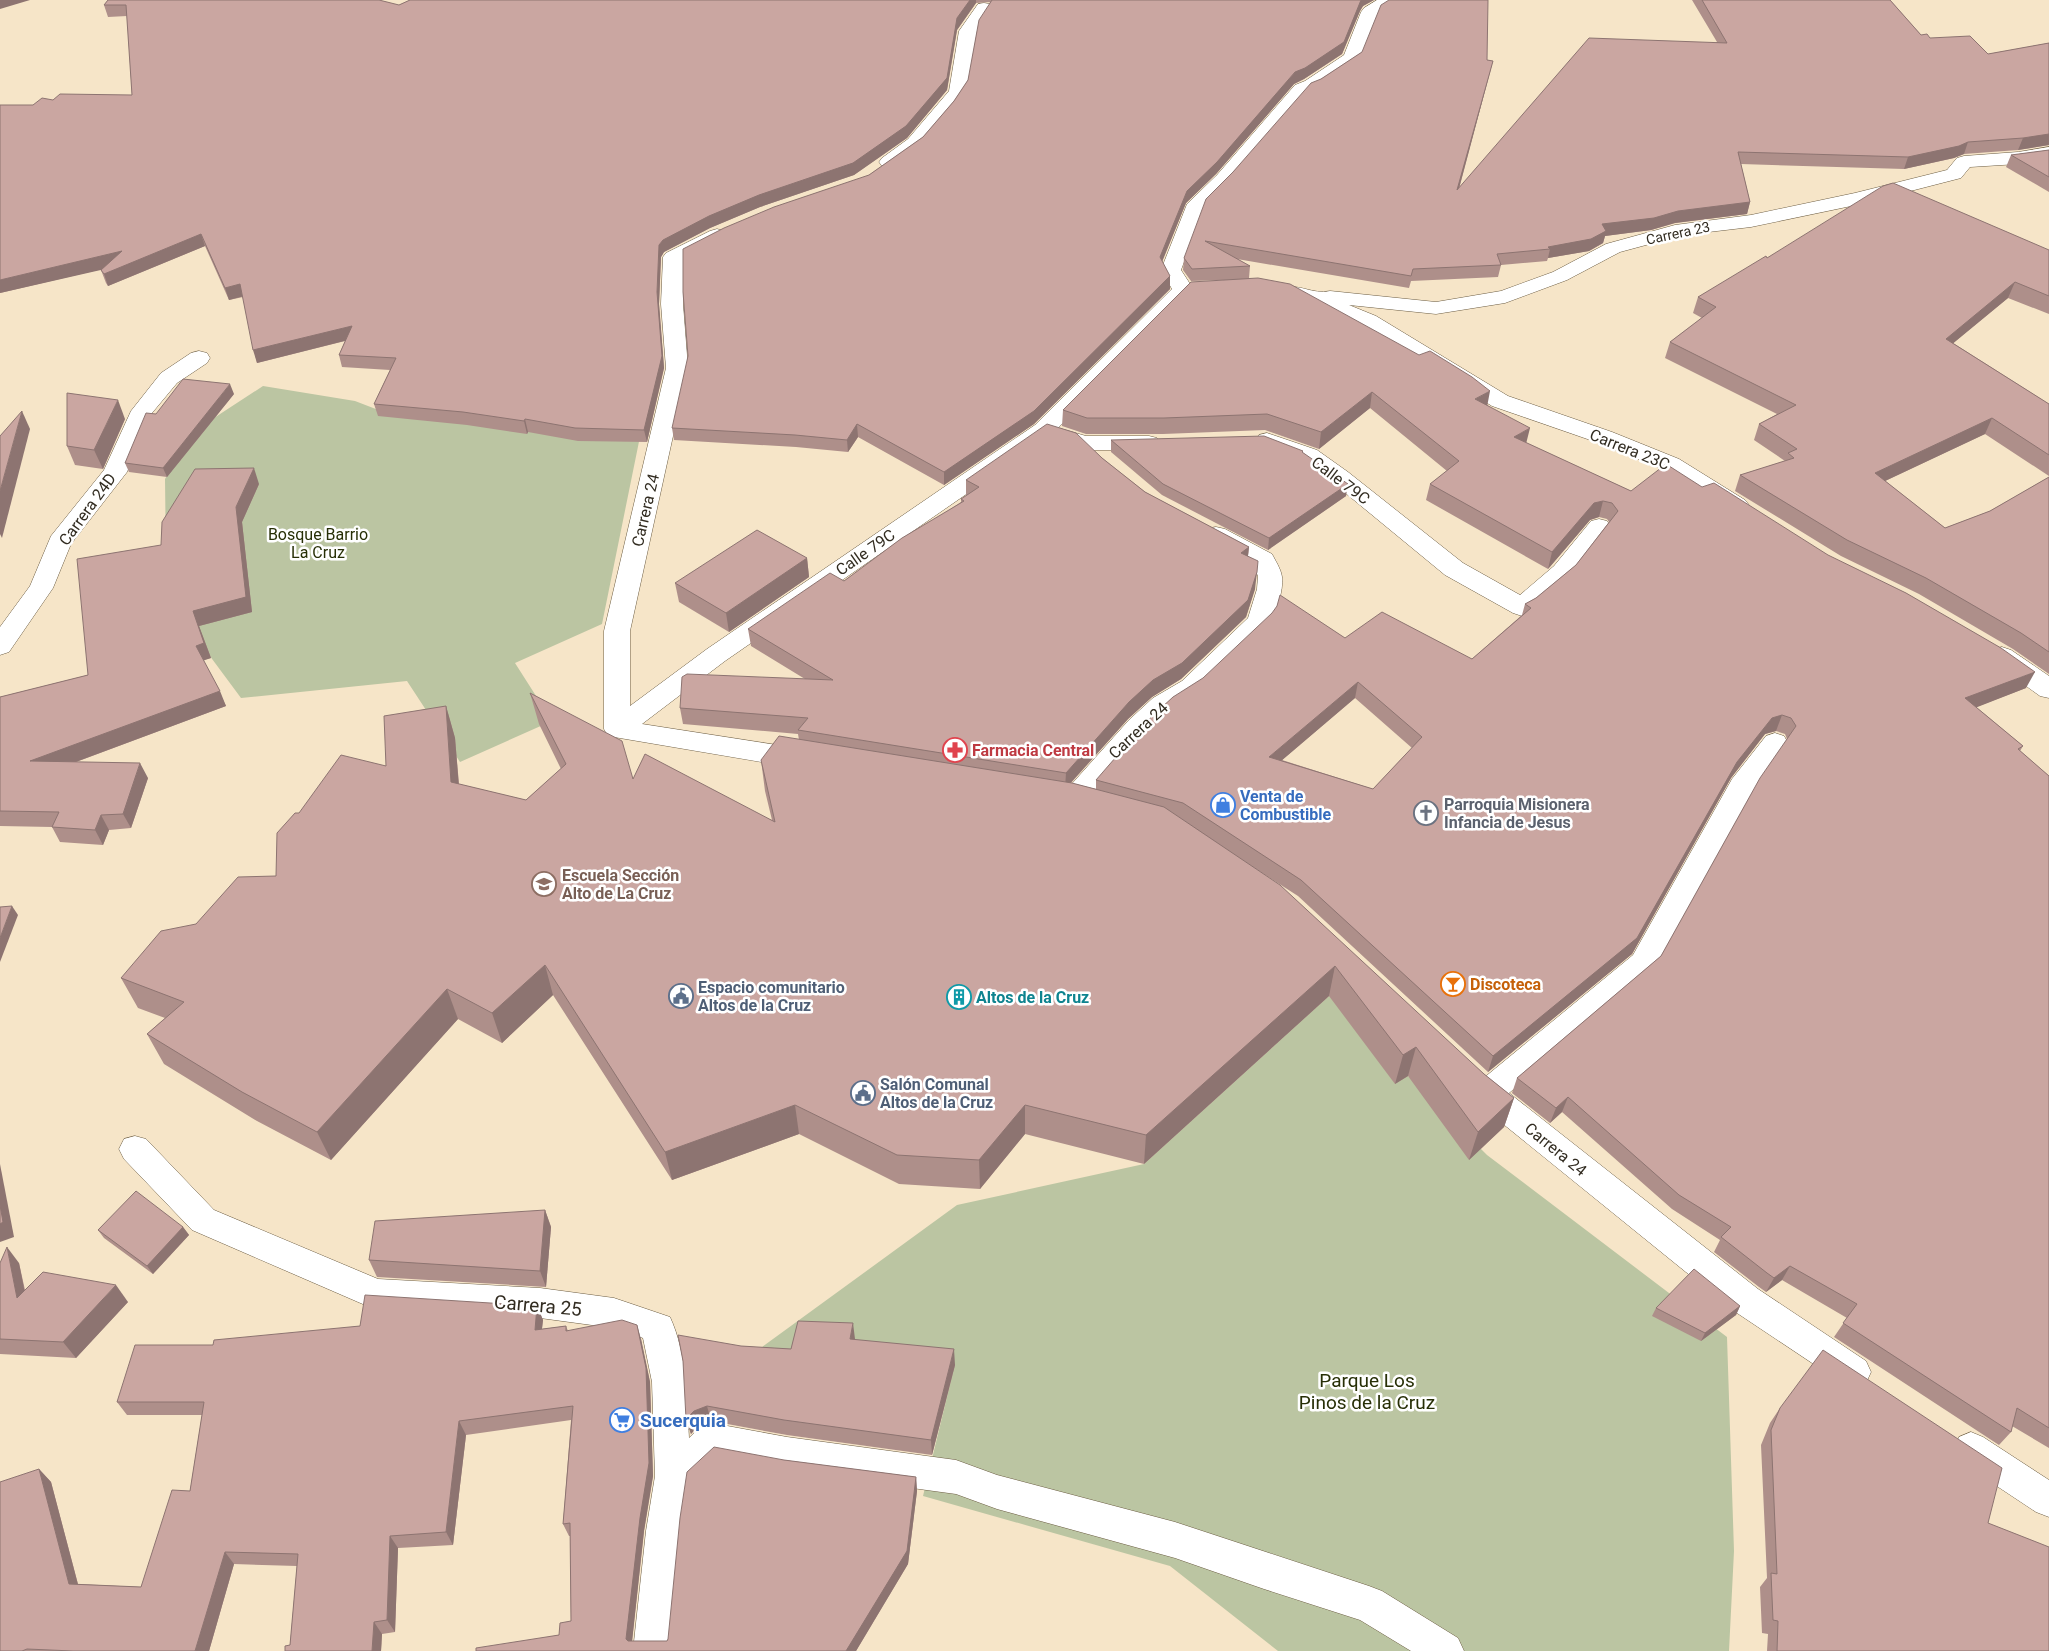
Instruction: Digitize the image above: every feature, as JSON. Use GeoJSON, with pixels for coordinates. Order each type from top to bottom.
{"type":"FeatureCollection","features":[{"type":"Feature","properties":{"kind":"street","name":"Calle 79C"},"geometry":{"type":"LineString","coordinates":[[617,729],[716,655],[1042,430],[1192,289],[1171,270],[1194,208],[1224,179],[1302,89],[1312,85],[1352,58],[1370,12],[1390,0]]}},
{"type":"Feature","properties":{"kind":"street"},"geometry":{"type":"LineString","coordinates":[[878,170],[915,144],[946,108],[958,90],[968,31],[984,8]]}},
{"type":"Feature","properties":{"kind":"street","name":"Carrera 23"},"geometry":{"type":"LineString","coordinates":[[1308,296],[1436,308],[1505,297],[1560,276],[1613,248],[1682,229],[1751,221],[1856,199],[1954,174],[1964,162],[2018,158],[2049,153]]}},
{"type":"Feature","properties":{"kind":"street","name":"Carrera 24"},"geometry":{"type":"LineString","coordinates":[[617,729],[617,631],[677,368],[672,304],[672,257],[735,227]]}},
{"type":"Feature","properties":{"kind":"street","name":"Carrera 23C"},"geometry":{"type":"LineString","coordinates":[[1265,288],[1308,296],[1368,321],[1500,401],[1604,437],[1671,464],[1755,516]]}},
{"type":"Feature","properties":{"kind":"street","name":"Carrera 24D"},"geometry":{"type":"LineString","coordinates":[[0,646],[41,588],[60,542],[115,472],[142,411],[169,378],[199,358]]}},
{"type":"Feature","properties":{"kind":"street"},"geometry":{"type":"LineString","coordinates":[[1042,430],[1085,443],[1172,442]]}},
{"type":"Feature","properties":{"kind":"street","name":"Calle 79C"},"geometry":{"type":"LineString","coordinates":[[1246,439],[1265,439],[1309,455],[1340,477],[1454,569],[1522,607],[1563,572],[1599,527]]}},
{"type":"Feature","properties":{"kind":"street"},"geometry":{"type":"LineString","coordinates":[[1085,443],[1104,462]]}},
{"type":"Feature","properties":{"kind":"street","name":"Carrera 24"},"geometry":{"type":"LineString","coordinates":[[1043,797],[1085,806],[1114,751],[1162,705],[1191,687],[1260,622],[1269,589],[1270,576],[1263,560],[1195,525]]}},
{"type":"Feature","properties":{"kind":"street"},"geometry":{"type":"LineString","coordinates":[[1986,647],[2049,689]]}},
{"type":"Feature","properties":{"kind":"street"},"geometry":{"type":"LineString","coordinates":[[617,729],[830,763]]}},
{"type":"Feature","properties":{"kind":"street"},"geometry":{"type":"LineString","coordinates":[[1487,1093],[1643,963],[1742,786],[1775,743]]}},
{"type":"Feature","properties":{"kind":"street","name":"Carrera 24"},"geometry":{"type":"LineString","coordinates":[[1459,1067],[1487,1093],[1746,1300],[1877,1387]]}},
{"type":"Feature","properties":{"kind":"street","name":"Carrera 25"},"geometry":{"type":"LineString","coordinates":[[135,1149],[203,1220],[377,1294],[540,1304],[614,1313],[658,1328],[669,1382],[673,1476],[664,1531],[652,1651]]}},
{"type":"Feature","properties":{"kind":"street"},"geometry":{"type":"LineString","coordinates":[[1951,1435],[2049,1500]]}},
{"type":"Feature","properties":{"kind":"street"},"geometry":{"type":"LineString","coordinates":[[673,1476],[712,1440],[787,1454],[956,1477],[997,1492],[1175,1540],[1264,1571],[1369,1604],[1445,1651]]}},
{"type":"Feature","properties":{"kind":"green space","name":"Bosque Barrio La Cruz"},"geometry":{"type":"Polygon","coordinates":[[[263,386],[355,401],[394,416],[645,412],[602,624],[515,663],[552,721],[460,762],[407,681],[241,698],[198,640],[166,561],[165,479],[191,433],[263,386]]]}},
{"type":"Feature","properties":{"kind":"green space","name":"Parque Los Pinos de la Cruz"},"geometry":{"type":"Polygon","coordinates":[[[1352,975],[1398,1066],[1487,1155],[1727,1337],[1734,1551],[1729,1651],[1278,1651],[1170,1566],[923,1496],[953,1372],[758,1350],[957,1205],[1144,1164],[1352,975]]]}},
{"type":"Feature","properties":{"kind":"building"},"geometry":{"type":"Polygon","coordinates":[[[108,0],[379,0],[399,5],[410,0],[970,0],[957,18],[947,78],[906,126],[853,163],[759,195],[709,216],[663,240],[659,245],[657,292],[662,356],[644,430],[575,428],[525,419],[524,421],[463,412],[374,404],[396,358],[339,355],[352,326],[253,350],[240,284],[225,288],[201,234],[104,274],[101,270],[122,251],[0,280],[0,105],[33,105],[42,98],[53,100],[60,94],[132,95],[126,5],[104,5],[108,0]]]}},
{"type":"Feature","properties":{"kind":"building"},"geometry":{"type":"Polygon","coordinates":[[[992,0],[1361,0],[1344,42],[1305,68],[1295,72],[1217,162],[1187,191],[1160,257],[1170,276],[1034,411],[944,472],[857,424],[847,440],[672,428],[688,356],[683,292],[683,249],[724,228],[774,207],[869,175],[923,137],[954,101],[968,80],[979,20],[992,0]]]}},
{"type":"Feature","properties":{"kind":"building"},"geometry":{"type":"Polygon","coordinates":[[[1389,0],[1488,0],[1487,60],[1493,61],[1457,190],[1589,38],[1727,43],[1702,0],[1890,0],[1921,35],[1927,34],[1930,38],[1970,36],[1988,54],[2049,43],[2049,134],[1968,142],[1959,146],[1908,157],[1738,152],[1750,202],[1678,211],[1654,218],[1602,224],[1606,231],[1591,239],[1548,247],[1550,249],[1497,254],[1501,265],[1413,269],[1411,276],[1205,241],[1250,266],[1192,269],[1184,258],[1206,199],[1233,172],[1311,83],[1321,79],[1362,52],[1381,5],[1389,0]]]}},
{"type":"Feature","properties":{"kind":"building"},"geometry":{"type":"Polygon","coordinates":[[[2049,150],[2049,177],[2011,155],[2049,150]]]}},
{"type":"Feature","properties":{"kind":"building"},"geometry":{"type":"Polygon","coordinates":[[[1893,183],[2049,250],[2049,296],[2015,282],[1946,339],[2049,404],[2049,455],[1992,418],[1875,473],[1945,528],[1990,511],[2049,477],[2049,652],[2021,633],[1926,578],[1847,540],[1740,475],[1794,458],[1788,453],[1797,449],[1759,424],[1796,405],[1670,342],[1716,307],[1698,297],[1766,256],[1767,258],[1883,186],[1893,183]]]}},
{"type":"Feature","properties":{"kind":"building"},"geometry":{"type":"Polygon","coordinates":[[[1258,278],[1290,284],[1419,355],[1430,351],[1472,377],[1490,391],[1475,399],[1530,428],[1514,437],[1631,491],[1666,464],[1702,487],[1714,483],[1828,555],[1906,593],[2001,648],[2035,672],[1965,698],[2023,746],[2018,749],[2049,776],[2049,1428],[2017,1408],[2011,1432],[1843,1323],[1857,1304],[1790,1266],[1774,1278],[1721,1237],[1731,1227],[1679,1195],[1568,1097],[1556,1108],[1517,1078],[1661,956],[1760,778],[1796,726],[1791,718],[1782,715],[1772,718],[1737,762],[1637,938],[1493,1056],[1301,880],[1183,803],[1096,780],[1149,719],[1173,697],[1203,678],[1272,613],[1277,606],[1280,595],[1345,638],[1382,612],[1472,659],[1531,608],[1525,604],[1536,598],[1576,565],[1618,511],[1612,503],[1603,501],[1594,503],[1552,552],[1430,484],[1459,461],[1372,392],[1321,432],[1267,414],[1164,418],[1087,418],[1063,410],[1191,282],[1258,278]],[[1358,682],[1269,757],[1373,789],[1422,737],[1358,682]]]}},
{"type":"Feature","properties":{"kind":"building"},"geometry":{"type":"Polygon","coordinates":[[[183,379],[230,384],[163,468],[125,463],[146,413],[156,414],[183,379]]]}},
{"type":"Feature","properties":{"kind":"building"},"geometry":{"type":"Polygon","coordinates":[[[67,393],[118,400],[94,450],[67,446],[67,393]]]}},
{"type":"Feature","properties":{"kind":"building"},"geometry":{"type":"Polygon","coordinates":[[[22,411],[0,491],[0,436],[22,411]]]}},
{"type":"Feature","properties":{"kind":"building"},"geometry":{"type":"Polygon","coordinates":[[[1047,424],[1076,433],[1102,458],[1145,492],[1249,547],[1241,553],[1258,561],[1257,572],[1248,600],[1182,663],[1153,680],[1129,702],[1066,773],[798,730],[808,718],[680,708],[682,677],[687,674],[833,680],[748,629],[830,573],[844,581],[902,538],[964,501],[961,499],[979,487],[966,480],[1047,424]]]}},
{"type":"Feature","properties":{"kind":"building"},"geometry":{"type":"Polygon","coordinates":[[[1264,436],[1303,451],[1348,484],[1269,538],[1163,484],[1111,440],[1264,436]]]}},
{"type":"Feature","properties":{"kind":"building"},"geometry":{"type":"Polygon","coordinates":[[[254,468],[236,507],[246,597],[193,611],[204,643],[196,646],[220,691],[30,761],[140,763],[123,814],[101,815],[95,830],[52,827],[59,812],[0,811],[0,697],[88,675],[77,559],[161,545],[162,522],[195,469],[254,468]]]}},
{"type":"Feature","properties":{"kind":"building"},"geometry":{"type":"Polygon","coordinates":[[[757,530],[807,558],[726,613],[675,583],[757,530]]]}},
{"type":"Feature","properties":{"kind":"building"},"geometry":{"type":"Polygon","coordinates":[[[530,693],[622,741],[633,779],[645,754],[775,822],[761,760],[779,736],[1072,783],[1164,807],[1280,885],[1484,1074],[1514,1098],[1478,1132],[1416,1047],[1403,1055],[1335,966],[1146,1135],[1025,1105],[979,1160],[897,1155],[795,1105],[665,1152],[545,965],[492,1013],[447,989],[317,1132],[242,1092],[147,1034],[184,1002],[121,978],[161,931],[196,924],[238,877],[276,876],[277,833],[295,813],[299,813],[341,755],[386,766],[384,716],[446,706],[451,782],[526,800],[566,764],[530,693]]]}},
{"type":"Feature","properties":{"kind":"building"},"geometry":{"type":"Polygon","coordinates":[[[12,906],[0,938],[0,907],[12,906]]]}},
{"type":"Feature","properties":{"kind":"building"},"geometry":{"type":"Polygon","coordinates":[[[136,1191],[183,1227],[147,1266],[98,1230],[136,1191]]]}},
{"type":"Feature","properties":{"kind":"building"},"geometry":{"type":"Polygon","coordinates":[[[0,1205],[3,1222],[0,1224],[0,1205]]]}},
{"type":"Feature","properties":{"kind":"building"},"geometry":{"type":"Polygon","coordinates":[[[545,1210],[540,1271],[369,1260],[375,1221],[545,1210]]]}},
{"type":"Feature","properties":{"kind":"building"},"geometry":{"type":"Polygon","coordinates":[[[7,1247],[17,1298],[43,1272],[116,1285],[63,1342],[0,1339],[0,1263],[7,1247]]]}},
{"type":"Feature","properties":{"kind":"building"},"geometry":{"type":"Polygon","coordinates":[[[1694,1269],[1740,1306],[1705,1333],[1656,1308],[1694,1269]]]}},
{"type":"Feature","properties":{"kind":"building"},"geometry":{"type":"Polygon","coordinates":[[[365,1295],[537,1306],[535,1330],[566,1326],[566,1331],[622,1320],[637,1325],[646,1368],[649,1463],[640,1518],[626,1639],[628,1641],[667,1641],[668,1639],[680,1518],[687,1472],[714,1447],[784,1460],[916,1477],[907,1551],[846,1651],[476,1651],[476,1648],[559,1635],[560,1623],[571,1621],[570,1523],[563,1524],[573,1406],[459,1421],[446,1532],[390,1536],[387,1620],[374,1622],[372,1651],[285,1651],[285,1646],[290,1645],[298,1554],[225,1552],[195,1651],[27,1649],[22,1651],[0,1651],[0,1482],[39,1469],[69,1584],[141,1587],[172,1490],[190,1491],[204,1402],[117,1402],[135,1345],[213,1345],[214,1340],[360,1326],[365,1295]]]}},
{"type":"Feature","properties":{"kind":"building"},"geometry":{"type":"Polygon","coordinates":[[[798,1321],[853,1323],[850,1339],[954,1349],[931,1440],[784,1420],[707,1406],[694,1411],[686,1419],[683,1361],[678,1335],[741,1346],[791,1349],[798,1321]]]}},
{"type":"Feature","properties":{"kind":"building"},"geometry":{"type":"Polygon","coordinates":[[[1823,1350],[2002,1468],[1988,1523],[2049,1547],[2049,1651],[1777,1651],[1778,1621],[1773,1620],[1771,1573],[1777,1574],[1771,1430],[1780,1408],[1823,1350]]]}},
{"type":"Feature","properties":{"kind":"place","name":"Farmacia Central"},"geometry":{"type":"Point","coordinates":[955,750]}},
{"type":"Feature","properties":{"kind":"place","name":"Venta de Combustible"},"geometry":{"type":"Point","coordinates":[1223,805]}},
{"type":"Feature","properties":{"kind":"place","name":"Parroquia Misionera Infancia de Jesus"},"geometry":{"type":"Point","coordinates":[1426,813]}},
{"type":"Feature","properties":{"kind":"place","name":"Escuela Sección Alto de La Cruz"},"geometry":{"type":"Point","coordinates":[544,884]}},
{"type":"Feature","properties":{"kind":"place","name":"Discoteca"},"geometry":{"type":"Point","coordinates":[1453,984]}},
{"type":"Feature","properties":{"kind":"place","name":"Espacio comunitario Altos de la Cruz"},"geometry":{"type":"Point","coordinates":[681,996]}},
{"type":"Feature","properties":{"kind":"place","name":"Altos de la Cruz"},"geometry":{"type":"Point","coordinates":[959,997]}},
{"type":"Feature","properties":{"kind":"place","name":"Salón Comunal Altos de la Cruz"},"geometry":{"type":"Point","coordinates":[863,1093]}},
{"type":"Feature","properties":{"kind":"place","name":"Sucerquia"},"geometry":{"type":"Point","coordinates":[622,1420]}}]}
